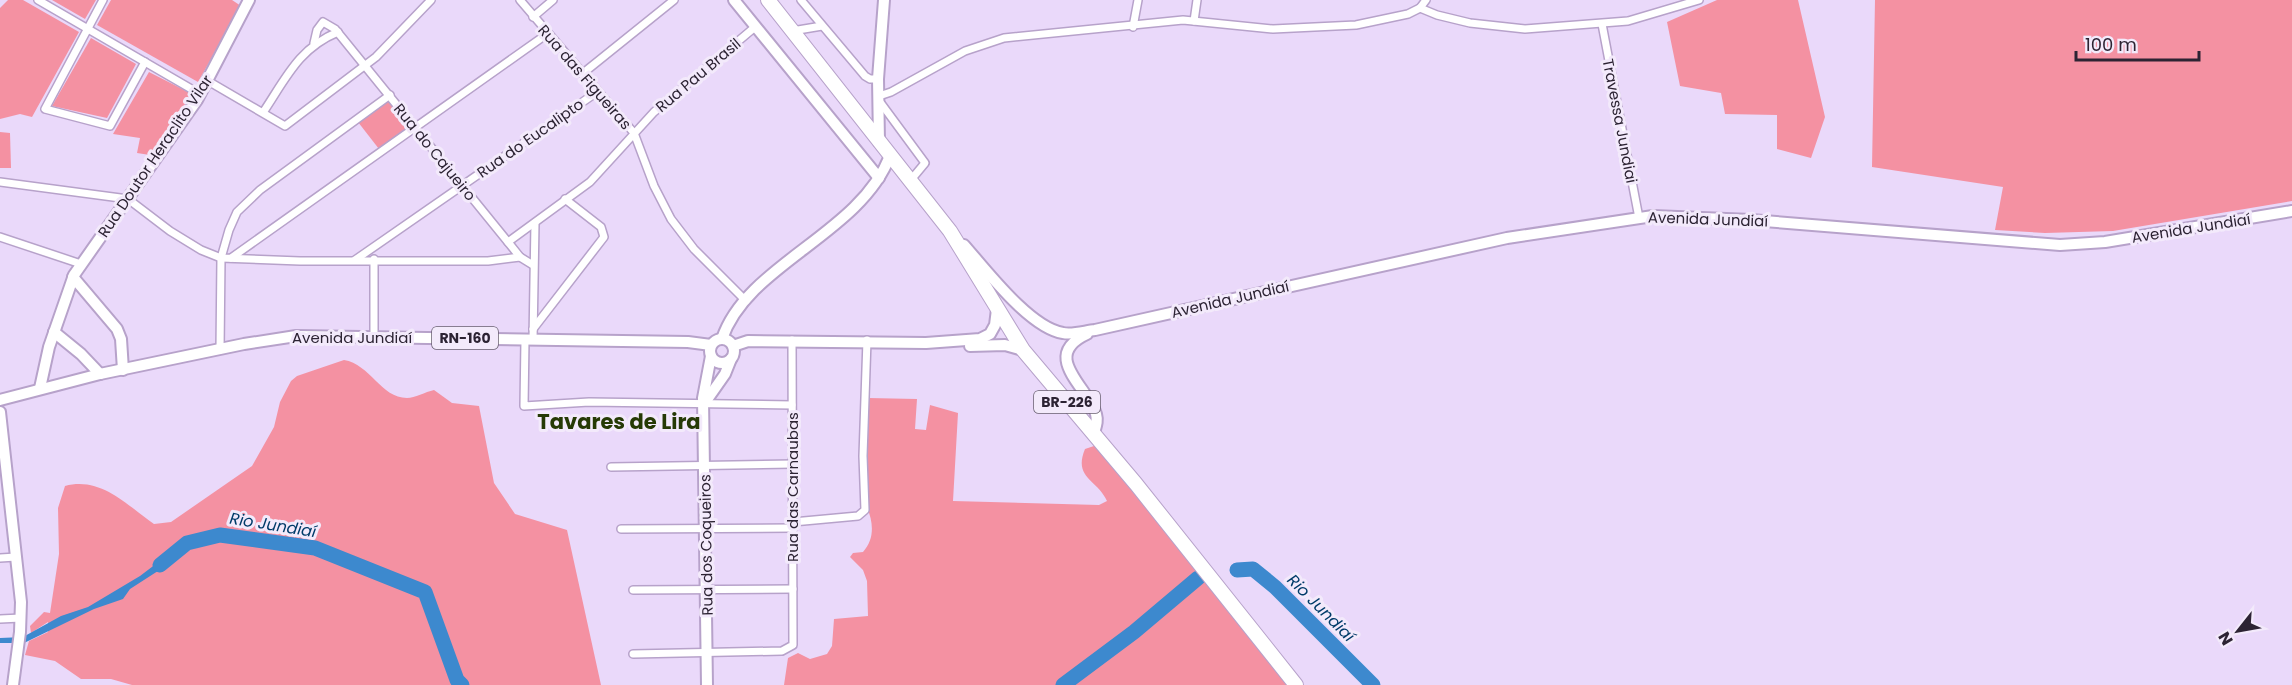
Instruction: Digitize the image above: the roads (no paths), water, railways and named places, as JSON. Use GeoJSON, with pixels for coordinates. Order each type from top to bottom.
{"type":"FeatureCollection","features":[{"type":"Feature","properties":{"kind":"highway","name":"BR-226"},"geometry":{"type":"LineString","coordinates":[[768,0],[950,231],[1023,350],[1094,433],[1296,685]]}},
{"type":"Feature","properties":{"kind":"main road","name":"Rua Doutor Heraclito Vilar"},"geometry":{"type":"LineString","coordinates":[[40,388],[54,332],[73,277],[200,94],[249,0]]}},
{"type":"Feature","properties":{"kind":"main road"},"geometry":{"type":"LineString","coordinates":[[734,0],[879,178]]}},
{"type":"Feature","properties":{"kind":"main road"},"geometry":{"type":"LineString","coordinates":[[879,142],[878,79],[884,0]]}},
{"type":"Feature","properties":{"kind":"main road"},"geometry":{"type":"LineString","coordinates":[[723,339],[733,318],[746,301],[768,279],[840,221],[879,178],[890,156]]}},
{"type":"Feature","properties":{"kind":"main road","name":"Avenida Jundiaí"},"geometry":{"type":"LineString","coordinates":[[950,231],[1011,296],[1039,322],[1064,334],[1095,330],[1508,238],[1639,218],[1692,216],[1741,219],[2060,245],[2105,242],[2292,211]]}},
{"type":"Feature","properties":{"kind":"main road"},"geometry":{"type":"LineString","coordinates":[[73,277],[117,329],[121,339],[123,370]]}},
{"type":"Feature","properties":{"kind":"main road"},"geometry":{"type":"LineString","coordinates":[[733,346],[748,341],[792,340],[946,342],[987,336],[995,326],[997,309]]}},
{"type":"Feature","properties":{"kind":"main road","name":"Avenida Jundiaí"},"geometry":{"type":"LineString","coordinates":[[1094,433],[1097,424],[1095,410],[1074,381],[1068,350],[1073,342],[1095,330]]}},
{"type":"Feature","properties":{"kind":"main road"},"geometry":{"type":"LineString","coordinates":[[54,332],[81,354],[100,374]]}},
{"type":"Feature","properties":{"kind":"main road","name":"Avenida Jundiaí"},"geometry":{"type":"LineString","coordinates":[[0,400],[100,374],[296,336],[374,335],[688,342],[711,351]]}},
{"type":"Feature","properties":{"kind":"main road"},"geometry":{"type":"LineString","coordinates":[[711,351],[715,341],[723,339],[733,346]]}},
{"type":"Feature","properties":{"kind":"main road"},"geometry":{"type":"LineString","coordinates":[[946,342],[964,346],[1005,345],[1023,350]]}},
{"type":"Feature","properties":{"kind":"main road"},"geometry":{"type":"LineString","coordinates":[[704,405],[725,374],[733,346]]}},
{"type":"Feature","properties":{"kind":"main road","name":"RN-160"},"geometry":{"type":"LineString","coordinates":[[711,351],[719,363],[731,359]]}},
{"type":"Feature","properties":{"kind":"main road","name":"Rua dos Coqueiros"},"geometry":{"type":"LineString","coordinates":[[707,685],[704,405],[711,351]]}},
{"type":"Feature","properties":{"kind":"main road"},"geometry":{"type":"LineString","coordinates":[[0,412],[21,618],[13,685]]}},
{"type":"Feature","properties":{"kind":"street"},"geometry":{"type":"LineString","coordinates":[[38,0],[200,94]]}},
{"type":"Feature","properties":{"kind":"street"},"geometry":{"type":"LineString","coordinates":[[104,0],[45,106],[46,110],[110,126],[145,62]]}},
{"type":"Feature","properties":{"kind":"street"},"geometry":{"type":"LineString","coordinates":[[208,81],[264,111],[281,126],[298,117],[383,51],[431,0]]}},
{"type":"Feature","properties":{"kind":"street","name":"Rua das Figueiras"},"geometry":{"type":"LineString","coordinates":[[520,0],[634,133],[654,186],[671,219],[694,249],[746,301]]}},
{"type":"Feature","properties":{"kind":"street"},"geometry":{"type":"LineString","coordinates":[[533,17],[553,0]]}},
{"type":"Feature","properties":{"kind":"street","name":"Rua do Eucalipto"},"geometry":{"type":"LineString","coordinates":[[582,74],[674,0]]}},
{"type":"Feature","properties":{"kind":"street"},"geometry":{"type":"LineString","coordinates":[[801,0],[865,76],[878,79]]}},
{"type":"Feature","properties":{"kind":"street"},"geometry":{"type":"LineString","coordinates":[[1133,27],[1138,0]]}},
{"type":"Feature","properties":{"kind":"street"},"geometry":{"type":"LineString","coordinates":[[1194,21],[1197,0]]}},
{"type":"Feature","properties":{"kind":"street"},"geometry":{"type":"LineString","coordinates":[[910,181],[926,163],[879,99],[957,56],[991,41],[1194,21],[1252,28],[1335,27],[1392,19],[1420,8],[1426,0]]}},
{"type":"Feature","properties":{"kind":"street"},"geometry":{"type":"LineString","coordinates":[[1420,8],[1454,20],[1513,28],[1628,21],[1699,0]]}},
{"type":"Feature","properties":{"kind":"street","name":"Rua do Cajueiro"},"geometry":{"type":"LineString","coordinates":[[314,43],[317,30],[323,22],[328,23],[339,33],[520,257],[533,265]]}},
{"type":"Feature","properties":{"kind":"street","name":"Travessa Jundiai"},"geometry":{"type":"LineString","coordinates":[[1602,24],[1639,218]]}},
{"type":"Feature","properties":{"kind":"street"},"geometry":{"type":"LineString","coordinates":[[792,31],[822,26]]}},
{"type":"Feature","properties":{"kind":"street","name":"Rua Pau Brasil"},"geometry":{"type":"LineString","coordinates":[[508,242],[590,182],[634,133],[675,93],[755,27]]}},
{"type":"Feature","properties":{"kind":"street"},"geometry":{"type":"LineString","coordinates":[[264,111],[293,66],[314,43],[339,33]]}},
{"type":"Feature","properties":{"kind":"street"},"geometry":{"type":"LineString","coordinates":[[231,258],[547,34]]}},
{"type":"Feature","properties":{"kind":"street","name":"Rua do Eucalipto"},"geometry":{"type":"LineString","coordinates":[[353,261],[597,92]]}},
{"type":"Feature","properties":{"kind":"street"},"geometry":{"type":"LineString","coordinates":[[220,350],[221,258],[234,219],[250,197],[390,95]]}},
{"type":"Feature","properties":{"kind":"street"},"geometry":{"type":"LineString","coordinates":[[0,182],[128,199],[170,231],[201,250],[221,258],[488,261],[520,257]]}},
{"type":"Feature","properties":{"kind":"street"},"geometry":{"type":"LineString","coordinates":[[565,199],[601,227],[603,237],[572,282],[533,329],[529,340],[525,406],[589,402],[792,405]]}},
{"type":"Feature","properties":{"kind":"street"},"geometry":{"type":"LineString","coordinates":[[533,329],[535,223]]}},
{"type":"Feature","properties":{"kind":"street"},"geometry":{"type":"LineString","coordinates":[[0,237],[81,264]]}},
{"type":"Feature","properties":{"kind":"street"},"geometry":{"type":"LineString","coordinates":[[374,260],[374,335]]}},
{"type":"Feature","properties":{"kind":"street","name":"Rua das Carnaubas"},"geometry":{"type":"LineString","coordinates":[[707,652],[782,651],[794,645],[792,340]]}},
{"type":"Feature","properties":{"kind":"street"},"geometry":{"type":"LineString","coordinates":[[621,530],[793,525],[858,516],[865,510],[863,456],[867,340]]}},
{"type":"Feature","properties":{"kind":"street"},"geometry":{"type":"LineString","coordinates":[[612,467],[793,464]]}},
{"type":"Feature","properties":{"kind":"street"},"geometry":{"type":"LineString","coordinates":[[0,558],[16,556]]}},
{"type":"Feature","properties":{"kind":"street"},"geometry":{"type":"LineString","coordinates":[[633,590],[793,589]]}},
{"type":"Feature","properties":{"kind":"street"},"geometry":{"type":"LineString","coordinates":[[0,619],[21,618]]}},
{"type":"Feature","properties":{"kind":"street"},"geometry":{"type":"LineString","coordinates":[[633,654],[707,652]]}},
{"type":"Feature","properties":{"kind":"water"},"geometry":{"type":"Polygon","coordinates":[[[173,551],[177,556],[175,560],[130,589],[123,599],[94,609],[24,643],[0,643],[0,638],[23,637],[61,616],[88,607],[140,576],[173,551]]]}},
{"type":"Feature","properties":{"kind":"waterway","name":"Rio Jundiaí"},"geometry":{"type":"LineString","coordinates":[[160,565],[187,543],[220,535],[315,548],[425,592],[457,680],[462,685]]}},
{"type":"Feature","properties":{"kind":"waterway","name":"Rio Jundiaí"},"geometry":{"type":"LineString","coordinates":[[1237,570],[1253,569],[1275,587],[1373,685]]}},
{"type":"Feature","properties":{"kind":"waterway","name":"Rio Jundiaí"},"geometry":{"type":"LineString","coordinates":[[1063,685],[1134,632],[1198,578]]}},
{"type":"Feature","properties":{"kind":"district","name":"Tavares de Lira"},"geometry":{"type":"Point","coordinates":[619,421]}}]}
